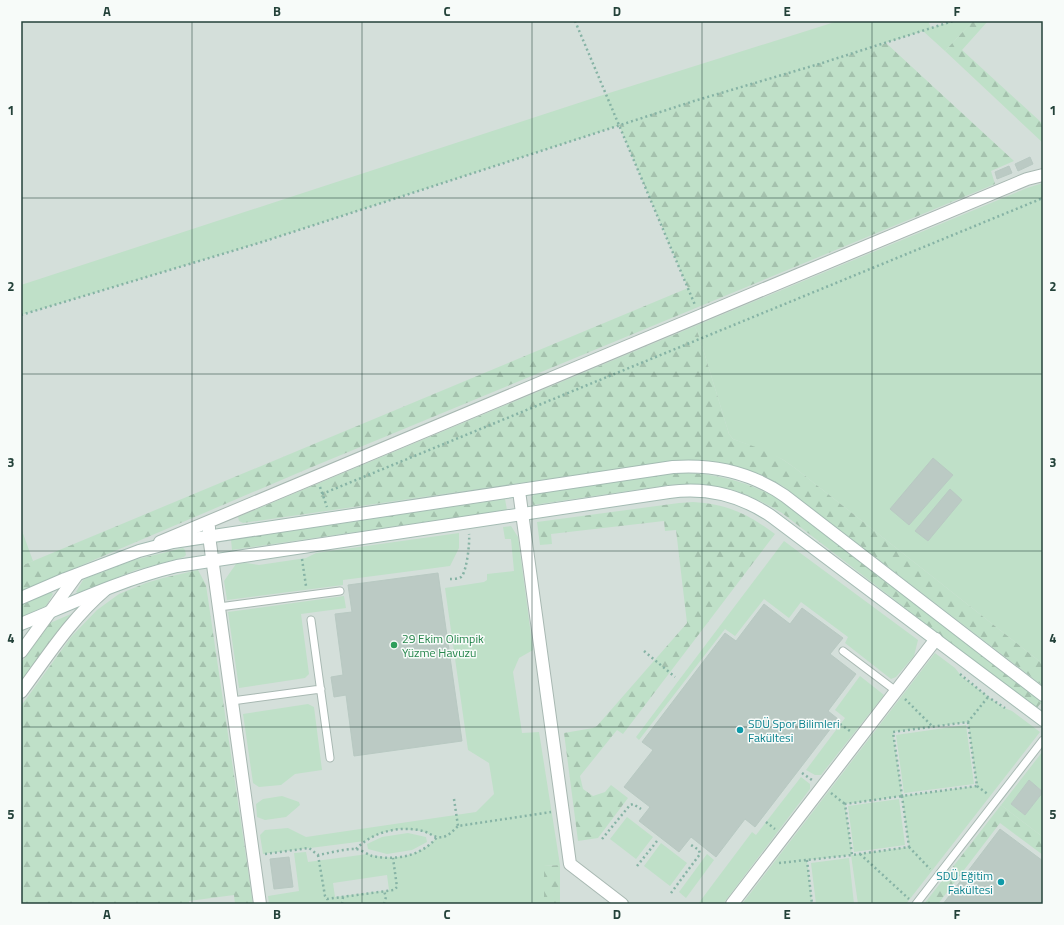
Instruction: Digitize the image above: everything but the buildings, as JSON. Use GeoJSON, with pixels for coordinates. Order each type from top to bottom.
{"type":"FeatureCollection","features":[{"type":"Feature","properties":{"kind":"street"},"geometry":{"type":"LineString","coordinates":[[21,598],[140,551],[1027,179],[1043,175]]}},
{"type":"Feature","properties":{"kind":"street"},"geometry":{"type":"LineString","coordinates":[[140,551],[173,542],[209,536],[682,467],[715,468],[748,476],[775,489],[1043,694]]}},
{"type":"Feature","properties":{"kind":"street"},"geometry":{"type":"LineString","coordinates":[[21,624],[107,588],[160,570],[212,560],[676,491],[697,490],[726,495],[753,505],[771,516],[1043,720]]}},
{"type":"Feature","properties":{"kind":"street"},"geometry":{"type":"LineString","coordinates":[[519,491],[570,864],[622,904]]}},
{"type":"Feature","properties":{"kind":"street"},"geometry":{"type":"LineString","coordinates":[[214,519],[209,528],[209,536],[260,904]]}},
{"type":"Feature","properties":{"kind":"street"},"geometry":{"type":"LineString","coordinates":[[21,652],[77,575]]}},
{"type":"Feature","properties":{"kind":"street"},"geometry":{"type":"LineString","coordinates":[[21,692],[74,620],[107,588]]}},
{"type":"Feature","properties":{"kind":"street"},"geometry":{"type":"LineString","coordinates":[[732,904],[899,694],[936,639]]}},
{"type":"Feature","properties":{"kind":"lane"},"geometry":{"type":"LineString","coordinates":[[219,607],[340,591]]}},
{"type":"Feature","properties":{"kind":"lane"},"geometry":{"type":"LineString","coordinates":[[311,620],[330,758]]}},
{"type":"Feature","properties":{"kind":"lane"},"geometry":{"type":"LineString","coordinates":[[843,652],[899,694]]}},
{"type":"Feature","properties":{"kind":"lane"},"geometry":{"type":"LineString","coordinates":[[232,701],[321,689]]}},
{"type":"Feature","properties":{"kind":"lane"},"geometry":{"type":"LineString","coordinates":[[913,902],[1043,740]]}},
{"type":"Feature","properties":{"kind":"path"},"geometry":{"type":"LineString","coordinates":[[575,21],[699,316]]}},
{"type":"Feature","properties":{"kind":"path"},"geometry":{"type":"LineString","coordinates":[[21,315],[262,242],[619,125],[746,85],[820,64],[953,21]]}},
{"type":"Feature","properties":{"kind":"path"},"geometry":{"type":"LineString","coordinates":[[322,494],[1043,198]]}},
{"type":"Feature","properties":{"kind":"path"},"geometry":{"type":"LineString","coordinates":[[450,579],[459,578],[463,575],[469,550],[469,532],[464,532]]}},
{"type":"Feature","properties":{"kind":"path"},"geometry":{"type":"LineString","coordinates":[[297,559],[306,558]]}},
{"type":"Feature","properties":{"kind":"path"},"geometry":{"type":"LineString","coordinates":[[644,651],[675,677]]}},
{"type":"Feature","properties":{"kind":"path"},"geometry":{"type":"LineString","coordinates":[[958,673],[1002,707],[1007,709]]}},
{"type":"Feature","properties":{"kind":"path"},"geometry":{"type":"LineString","coordinates":[[899,694],[933,726]]}},
{"type":"Feature","properties":{"kind":"path"},"geometry":{"type":"LineString","coordinates":[[988,696],[968,722],[977,786],[990,796]]}},
{"type":"Feature","properties":{"kind":"path"},"geometry":{"type":"LineString","coordinates":[[932,871],[909,847],[893,732],[968,722]]}},
{"type":"Feature","properties":{"kind":"path"},"geometry":{"type":"LineString","coordinates":[[844,804],[977,786]]}},
{"type":"Feature","properties":{"kind":"path"},"geometry":{"type":"LineString","coordinates":[[828,791],[844,804],[852,855]]}},
{"type":"Feature","properties":{"kind":"path"},"geometry":{"type":"LineString","coordinates":[[454,799],[458,826]]}},
{"type":"Feature","properties":{"kind":"path"},"geometry":{"type":"LineString","coordinates":[[602,839],[630,805],[633,804],[641,809]]}},
{"type":"Feature","properties":{"kind":"path"},"geometry":{"type":"LineString","coordinates":[[356,849],[373,836],[400,829],[421,830],[438,837],[449,835],[458,826],[563,811]]}},
{"type":"Feature","properties":{"kind":"path"},"geometry":{"type":"LineString","coordinates":[[318,855],[356,849],[377,857],[393,858],[424,850],[438,837]]}},
{"type":"Feature","properties":{"kind":"path"},"geometry":{"type":"LineString","coordinates":[[637,866],[657,841]]}},
{"type":"Feature","properties":{"kind":"path"},"geometry":{"type":"LineString","coordinates":[[671,893],[700,854],[698,850],[691,845]]}},
{"type":"Feature","properties":{"kind":"path"},"geometry":{"type":"LineString","coordinates":[[773,864],[909,847]]}},
{"type":"Feature","properties":{"kind":"path"},"geometry":{"type":"LineString","coordinates":[[262,848],[263,854],[309,848],[318,855],[324,896],[327,898],[394,890],[397,887],[393,858]]}},
{"type":"Feature","properties":{"kind":"path"},"geometry":{"type":"LineString","coordinates":[[859,854],[913,902]]}},
{"type":"Feature","properties":{"kind":"path"},"geometry":{"type":"LineString","coordinates":[[807,860],[812,904]]}},
{"type":"Feature","properties":{"kind":"path"},"geometry":{"type":"LineString","coordinates":[[384,891],[386,897],[384,904]]}},
{"type":"Feature","properties":{"kind":"path"},"geometry":{"type":"LineString","coordinates":[[342,904],[343,896]]}},
{"type":"Feature","properties":{"kind":"shaded area"},"geometry":{"type":"Polygon","coordinates":[[[21,21],[1043,21],[1043,904],[21,904],[21,21]]]}},
{"type":"Feature","properties":{"kind":"green space"},"geometry":{"type":"Polygon","coordinates":[[[838,21],[928,21],[931,28],[953,21],[973,21],[945,51],[923,31],[694,101],[262,242],[21,315],[21,285],[606,94],[838,21]]]}},
{"type":"Feature","properties":{"kind":"green space"},"geometry":{"type":"Polygon","coordinates":[[[973,21],[988,21],[962,50],[1043,124],[1043,143],[945,51],[973,21]]]}},
{"type":"Feature","properties":{"kind":"green space"},"geometry":{"type":"Polygon","coordinates":[[[886,43],[1014,161],[991,171],[995,184],[312,467],[21,591],[21,566],[688,288],[619,125],[685,103],[886,43]]]}},
{"type":"Feature","properties":{"kind":"green space"},"geometry":{"type":"Polygon","coordinates":[[[1043,183],[1043,664],[795,468],[782,459],[733,439],[729,434],[695,326],[1027,188],[1043,183]]]}},
{"type":"Feature","properties":{"kind":"green space"},"geometry":{"type":"Polygon","coordinates":[[[695,326],[729,434],[733,439],[767,451],[795,468],[1043,664],[1043,686],[783,486],[757,473],[729,464],[701,460],[672,461],[243,523],[239,521],[238,517],[695,326]]]}},
{"type":"Feature","properties":{"kind":"green space"},"geometry":{"type":"Polygon","coordinates":[[[685,473],[710,475],[744,483],[777,498],[1041,700],[1041,703],[1036,709],[782,513],[754,498],[715,486],[685,484],[533,505],[532,497],[535,494],[668,474],[685,473]]]}},
{"type":"Feature","properties":{"kind":"green space"},"geometry":{"type":"Polygon","coordinates":[[[505,499],[507,510],[232,550],[231,540],[505,499]]]}},
{"type":"Feature","properties":{"kind":"green space"},"geometry":{"type":"Polygon","coordinates":[[[693,502],[717,505],[737,511],[756,521],[775,534],[623,734],[617,730],[580,776],[583,789],[593,796],[605,792],[611,785],[628,798],[598,838],[578,841],[564,733],[597,726],[687,623],[676,530],[665,531],[664,521],[551,534],[552,544],[540,545],[537,522],[693,502]]]}},
{"type":"Feature","properties":{"kind":"green space"},"geometry":{"type":"Polygon","coordinates":[[[511,526],[518,537],[533,650],[519,658],[513,672],[522,733],[539,732],[560,865],[544,866],[544,904],[269,904],[268,896],[299,891],[294,853],[306,852],[308,862],[368,854],[387,857],[405,856],[422,850],[437,837],[421,831],[400,829],[381,833],[365,841],[263,854],[260,835],[265,830],[288,828],[306,837],[476,812],[494,794],[489,763],[468,750],[445,588],[484,582],[487,580],[487,574],[514,571],[511,539],[505,539],[503,527],[511,526]],[[387,875],[333,883],[335,897],[389,890],[387,875]]]}},
{"type":"Feature","properties":{"kind":"green space"},"geometry":{"type":"Polygon","coordinates":[[[21,528],[33,561],[21,566],[21,528]]]}},
{"type":"Feature","properties":{"kind":"green space"},"geometry":{"type":"Polygon","coordinates":[[[459,533],[459,548],[450,566],[343,580],[343,585],[227,600],[224,581],[236,564],[246,563],[259,565],[306,558],[316,553],[459,533]]]}},
{"type":"Feature","properties":{"kind":"green space"},"geometry":{"type":"Polygon","coordinates":[[[784,541],[918,640],[914,656],[896,677],[891,679],[845,643],[848,637],[801,602],[789,618],[764,599],[735,636],[725,629],[639,740],[636,737],[784,541]]]}},
{"type":"Feature","properties":{"kind":"green space"},"geometry":{"type":"Polygon","coordinates":[[[183,548],[186,555],[184,557],[136,570],[78,593],[76,592],[83,580],[87,578],[134,560],[183,548]]]}},
{"type":"Feature","properties":{"kind":"green space"},"geometry":{"type":"Polygon","coordinates":[[[198,570],[206,585],[253,904],[235,904],[234,895],[189,901],[189,904],[21,904],[21,706],[71,637],[97,610],[119,594],[146,583],[198,570]]]}},
{"type":"Feature","properties":{"kind":"green space"},"geometry":{"type":"Polygon","coordinates":[[[51,592],[53,594],[46,606],[21,617],[21,605],[51,592]]]}},
{"type":"Feature","properties":{"kind":"green space"},"geometry":{"type":"Polygon","coordinates":[[[344,596],[346,608],[301,614],[309,674],[305,678],[239,688],[228,612],[344,596]]]}},
{"type":"Feature","properties":{"kind":"green space"},"geometry":{"type":"Polygon","coordinates":[[[71,614],[21,683],[21,663],[50,623],[71,614]]]}},
{"type":"Feature","properties":{"kind":"green space"},"geometry":{"type":"Polygon","coordinates":[[[935,653],[955,668],[962,677],[1002,707],[1012,711],[1040,732],[906,904],[858,904],[851,855],[807,860],[812,904],[742,904],[935,653]],[[968,722],[893,732],[902,796],[977,786],[968,722]],[[902,796],[845,804],[852,855],[909,847],[902,796]]]}},
{"type":"Feature","properties":{"kind":"green space"},"geometry":{"type":"Polygon","coordinates":[[[860,676],[884,695],[821,775],[815,775],[806,770],[845,718],[835,710],[860,676]]]}},
{"type":"Feature","properties":{"kind":"green space"},"geometry":{"type":"Polygon","coordinates":[[[308,704],[314,707],[322,770],[295,774],[281,785],[259,787],[253,783],[243,714],[308,704]]]}},
{"type":"Feature","properties":{"kind":"green space"},"geometry":{"type":"Polygon","coordinates":[[[966,725],[974,784],[904,793],[896,735],[966,725]]]}},
{"type":"Feature","properties":{"kind":"green space"},"geometry":{"type":"Polygon","coordinates":[[[1043,751],[1043,791],[1029,781],[1011,804],[1025,815],[1043,792],[1043,837],[1001,805],[1043,751]]]}},
{"type":"Feature","properties":{"kind":"green space"},"geometry":{"type":"Polygon","coordinates":[[[801,777],[810,784],[810,789],[723,904],[698,904],[752,832],[756,835],[801,777]]]}},
{"type":"Feature","properties":{"kind":"green space"},"geometry":{"type":"Polygon","coordinates":[[[282,796],[299,802],[300,805],[286,817],[265,820],[257,817],[256,804],[263,799],[282,796]]]}},
{"type":"Feature","properties":{"kind":"green space"},"geometry":{"type":"Polygon","coordinates":[[[899,799],[905,845],[854,852],[848,806],[899,799]]]}},
{"type":"Feature","properties":{"kind":"green space"},"geometry":{"type":"Polygon","coordinates":[[[1001,805],[1043,837],[1043,855],[1000,823],[938,904],[924,904],[1001,805]]]}},
{"type":"Feature","properties":{"kind":"green space"},"geometry":{"type":"Polygon","coordinates":[[[627,817],[653,837],[636,859],[610,839],[627,817]]]}},
{"type":"Feature","properties":{"kind":"green space"},"geometry":{"type":"Polygon","coordinates":[[[408,833],[426,837],[427,842],[412,850],[387,854],[368,849],[367,844],[382,837],[408,833]]]}},
{"type":"Feature","properties":{"kind":"green space"},"geometry":{"type":"Polygon","coordinates":[[[661,843],[687,863],[670,886],[644,866],[661,843]]]}},
{"type":"Feature","properties":{"kind":"green space"},"geometry":{"type":"Polygon","coordinates":[[[707,854],[714,860],[686,898],[679,892],[707,854]]]}},
{"type":"Feature","properties":{"kind":"green space"},"geometry":{"type":"Polygon","coordinates":[[[849,858],[854,904],[816,904],[811,863],[849,858]]]}},
{"type":"Feature","properties":{"kind":"green space"},"geometry":{"type":"Polygon","coordinates":[[[560,865],[560,904],[544,904],[544,866],[560,865]]]}},
{"type":"Feature","properties":{"kind":"place","name":"29 Ekim Olimpik Yüzme Havuzu"},"geometry":{"type":"Point","coordinates":[394,645]}},
{"type":"Feature","properties":{"kind":"place","name":"SDÜ Spor Bilimleri Fakültesi"},"geometry":{"type":"Point","coordinates":[740,730]}},
{"type":"Feature","properties":{"kind":"place","name":"SDÜ Eğitim Fakültesi"},"geometry":{"type":"Point","coordinates":[1001,882]}}]}
